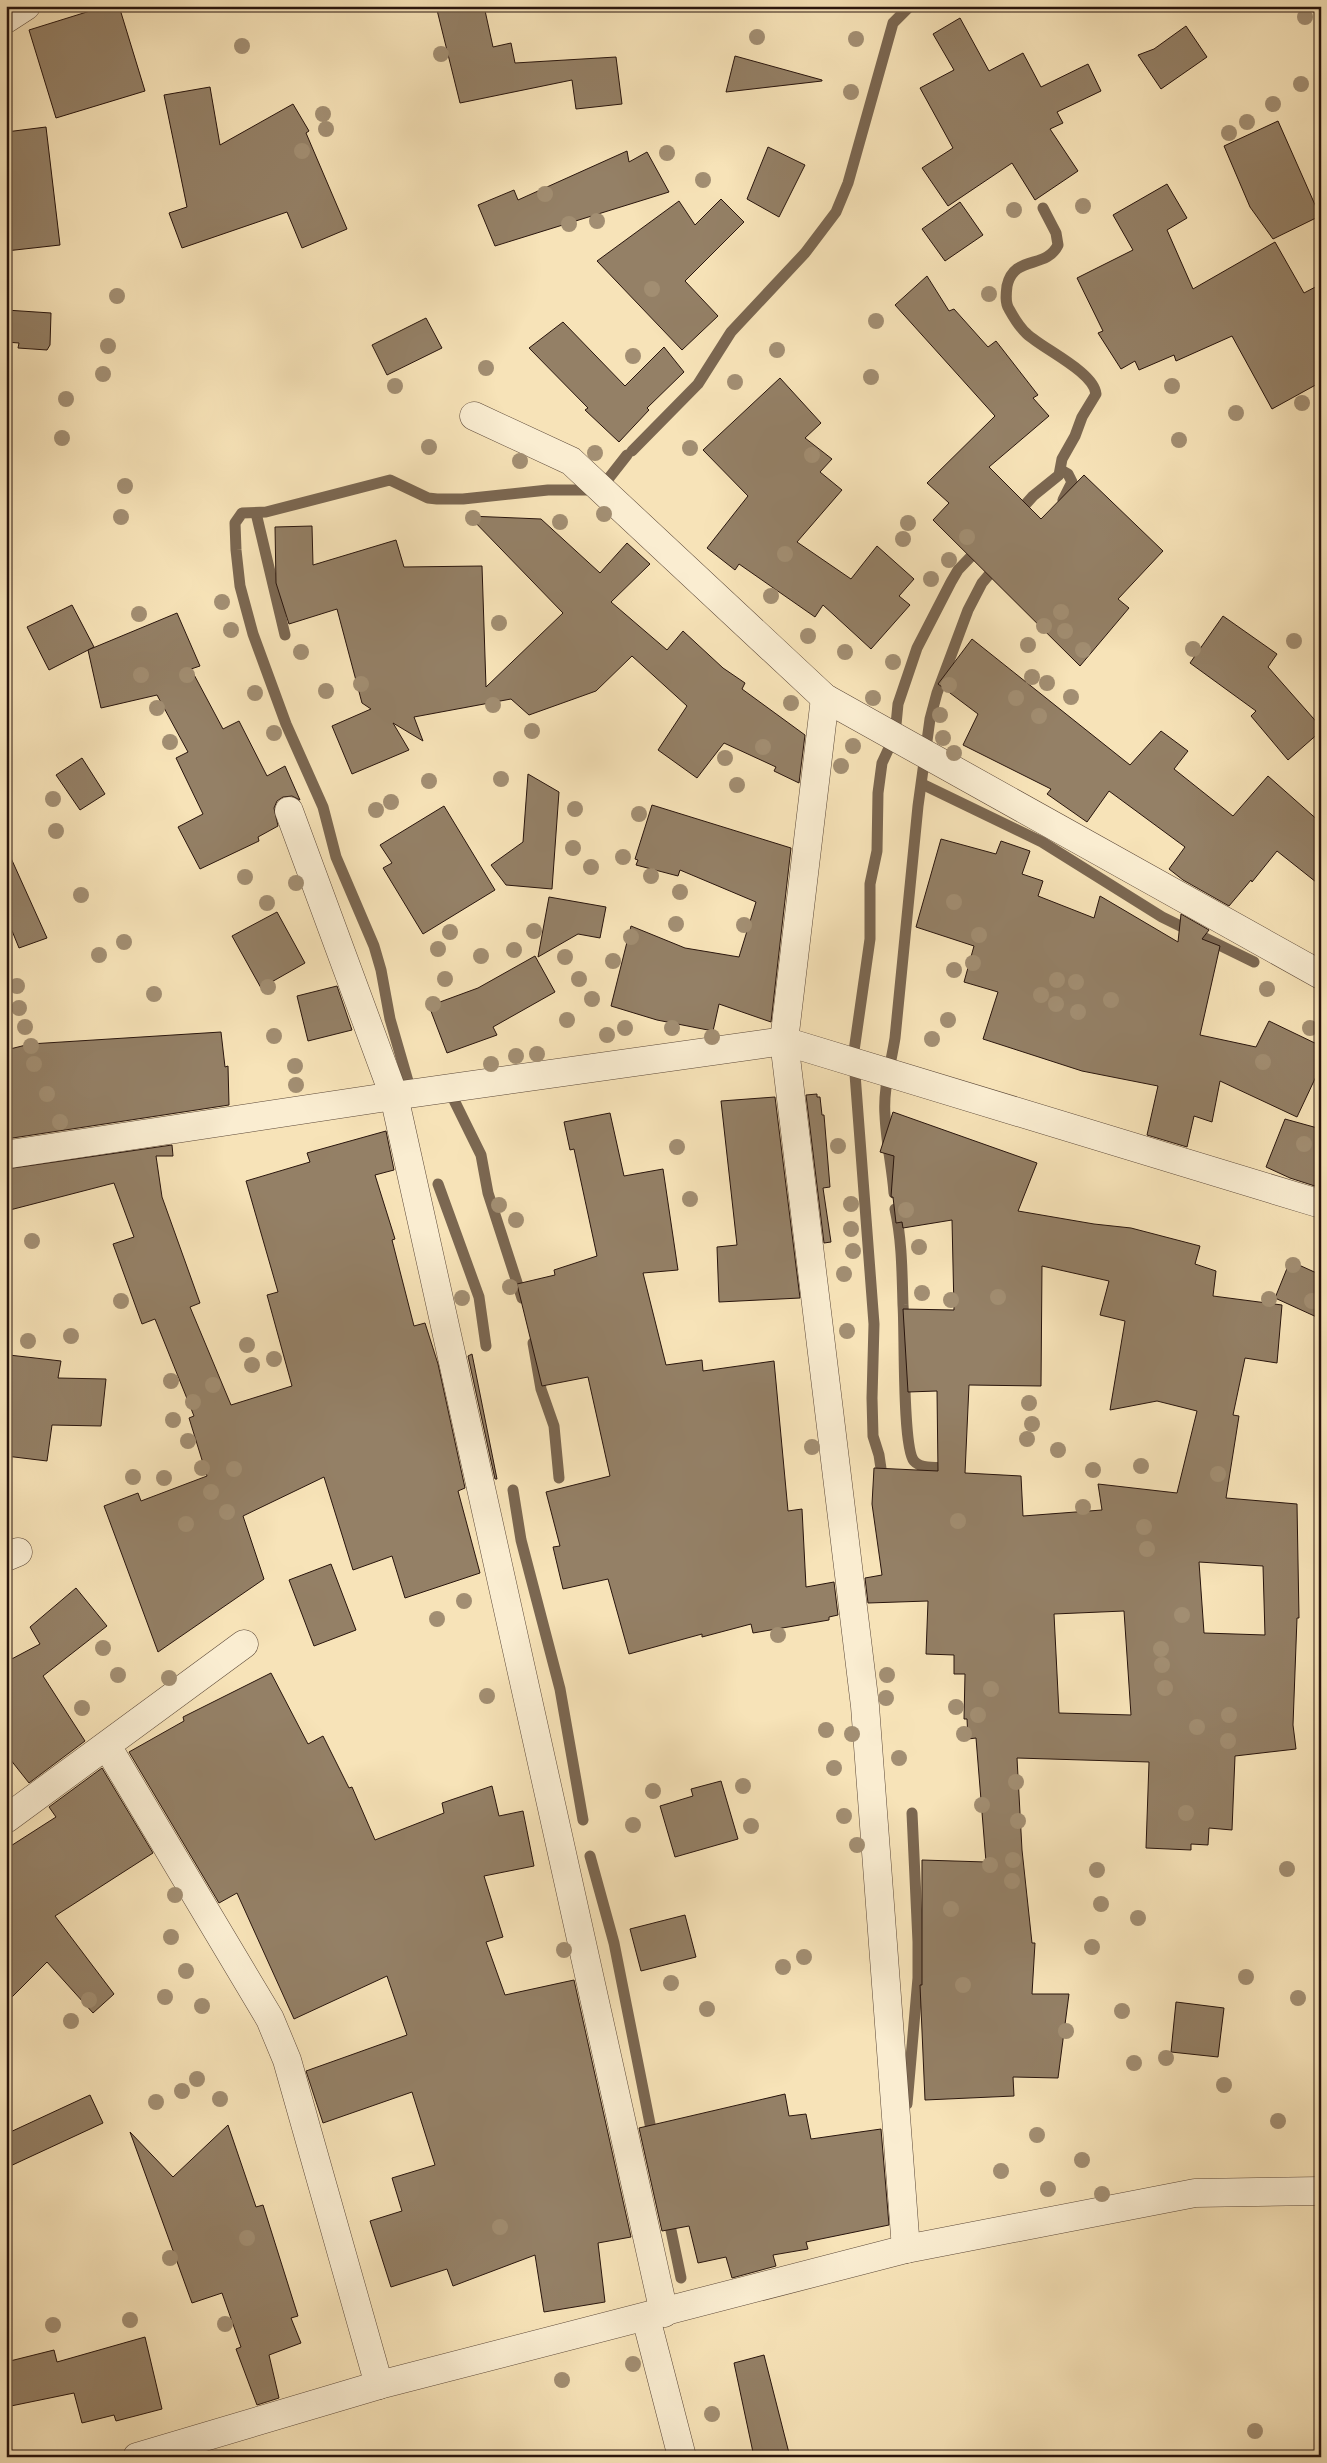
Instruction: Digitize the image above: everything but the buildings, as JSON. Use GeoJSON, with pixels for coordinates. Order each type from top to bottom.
{"type":"FeatureCollection","features":[{"type":"Feature","properties":{"kind":"street"},"geometry":{"type":"LineString","coordinates":[[6,19],[26,6]]}},
{"type":"Feature","properties":{"kind":"street"},"geometry":{"type":"LineString","coordinates":[[474,416],[571,461],[825,698],[1321,975]]}},
{"type":"Feature","properties":{"kind":"street"},"geometry":{"type":"LineString","coordinates":[[825,698],[784,1041],[865,1706],[906,2249]]}},
{"type":"Feature","properties":{"kind":"street"},"geometry":{"type":"LineString","coordinates":[[290,811],[394,1096],[655,2316],[682,2457]]}},
{"type":"Feature","properties":{"kind":"street"},"geometry":{"type":"LineString","coordinates":[[10,1154],[394,1096],[784,1041],[1321,1204]]}},
{"type":"Feature","properties":{"kind":"street"},"geometry":{"type":"LineString","coordinates":[[6,1819],[244,1644]]}},
{"type":"Feature","properties":{"kind":"street"},"geometry":{"type":"LineString","coordinates":[[107,1746],[270,2019],[287,2060],[379,2385]]}},
{"type":"Feature","properties":{"kind":"street"},"geometry":{"type":"LineString","coordinates":[[137,2457],[379,2385],[655,2316],[906,2249],[1195,2193],[1321,2191]]}},
{"type":"Feature","properties":{"kind":"waterway"},"geometry":{"type":"LineString","coordinates":[[632,451],[698,384],[731,332],[805,253],[836,212],[848,183],[893,23],[910,6]]}},
{"type":"Feature","properties":{"kind":"waterway"},"geometry":{"type":"LineString","coordinates":[[1017,514],[1033,496],[1059,475],[1062,459],[1075,436],[1082,417],[1096,394],[1087,377],[1078,369],[1034,340],[1024,331],[1007,304],[1007,286],[1016,270],[1053,253],[1058,245],[1056,233],[1043,208]]}},
{"type":"Feature","properties":{"kind":"waterway"},"geometry":{"type":"LineString","coordinates":[[412,1095],[390,1019],[381,970],[374,946],[336,857],[323,807],[286,724],[253,634],[240,586],[235,523],[242,513],[266,512],[390,480],[428,498],[437,499],[463,499],[548,490],[589,490],[605,483],[627,455]]}},
{"type":"Feature","properties":{"kind":"waterway"},"geometry":{"type":"LineString","coordinates":[[1061,470],[1068,474],[1072,482],[1063,500]]}},
{"type":"Feature","properties":{"kind":"waterway"},"geometry":{"type":"LineString","coordinates":[[256,513],[285,635]]}},
{"type":"Feature","properties":{"kind":"waterway"},"geometry":{"type":"LineString","coordinates":[[853,1058],[870,939],[870,884],[877,851],[878,793],[882,763],[895,735],[898,704],[917,648],[958,570],[981,546]]}},
{"type":"Feature","properties":{"kind":"waterway"},"geometry":{"type":"LineString","coordinates":[[894,1193],[886,1125],[885,1096],[895,1038],[918,806],[930,719],[937,693],[968,610],[982,583],[998,564]]}},
{"type":"Feature","properties":{"kind":"waterway"},"geometry":{"type":"LineString","coordinates":[[922,784],[1042,842],[1162,917],[1254,962]]}},
{"type":"Feature","properties":{"kind":"waterway"},"geometry":{"type":"LineString","coordinates":[[854,1061],[874,1324],[873,1436],[879,1455],[883,1482]]}},
{"type":"Feature","properties":{"kind":"waterway"},"geometry":{"type":"LineString","coordinates":[[448,1088],[481,1155],[488,1193],[522,1298]]}},
{"type":"Feature","properties":{"kind":"waterway"},"geometry":{"type":"LineString","coordinates":[[438,1184],[479,1297],[486,1346]]}},
{"type":"Feature","properties":{"kind":"waterway"},"geometry":{"type":"LineString","coordinates":[[895,1209],[901,1257],[906,1412],[910,1451],[914,1461],[921,1466],[951,1467]]}},
{"type":"Feature","properties":{"kind":"waterway"},"geometry":{"type":"LineString","coordinates":[[533,1343],[541,1389],[554,1426],[559,1478]]}},
{"type":"Feature","properties":{"kind":"waterway"},"geometry":{"type":"LineString","coordinates":[[513,1490],[521,1540],[560,1689],[583,1820]]}},
{"type":"Feature","properties":{"kind":"waterway"},"geometry":{"type":"LineString","coordinates":[[907,2104],[918,1978],[912,1813]]}},
{"type":"Feature","properties":{"kind":"waterway"},"geometry":{"type":"LineString","coordinates":[[590,1856],[614,1943],[653,2139]]}},
{"type":"Feature","properties":{"kind":"waterway"},"geometry":{"type":"LineString","coordinates":[[668,2216],[681,2278]]}}]}
